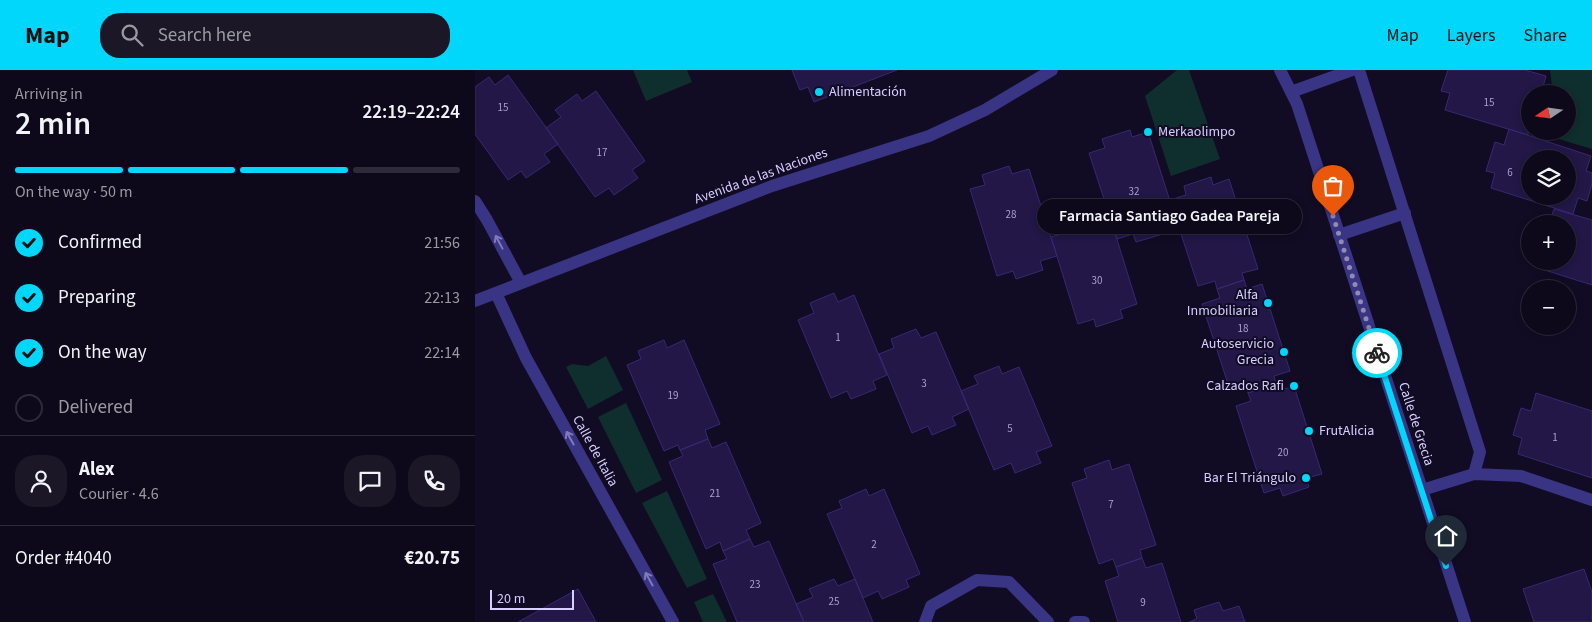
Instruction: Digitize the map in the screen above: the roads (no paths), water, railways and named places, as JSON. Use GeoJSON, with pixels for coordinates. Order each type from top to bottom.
{"type":"FeatureCollection","features":[{"type":"Feature","properties":{"kind":"street","name":"Avenida de las Naciones"},"geometry":{"type":"LineString","coordinates":[[475,301],[772,186],[929,136],[985,110],[1052,70]]}},
{"type":"Feature","properties":{"kind":"street","name":"Calle de Grecia"},"geometry":{"type":"LineString","coordinates":[[1280,70],[1297,104],[1465,622]]}},
{"type":"Feature","properties":{"kind":"street"},"geometry":{"type":"LineString","coordinates":[[1291,92],[1352,70]]}},
{"type":"Feature","properties":{"kind":"street"},"geometry":{"type":"LineString","coordinates":[[1359,70],[1480,452],[1474,474]]}},
{"type":"Feature","properties":{"kind":"street"},"geometry":{"type":"LineString","coordinates":[[475,201],[521,283]]}},
{"type":"Feature","properties":{"kind":"street"},"geometry":{"type":"LineString","coordinates":[[1339,235],[1405,213]]}},
{"type":"Feature","properties":{"kind":"street","name":"Calle de Italia"},"geometry":{"type":"LineString","coordinates":[[496,293],[525,358],[673,622]]}},
{"type":"Feature","properties":{"kind":"street"},"geometry":{"type":"LineString","coordinates":[[1422,490],[1474,474],[1521,476],[1592,500]]}},
{"type":"Feature","properties":{"kind":"street"},"geometry":{"type":"LineString","coordinates":[[925,622],[931,606],[977,580],[1009,582],[1047,622]]}},
{"type":"Feature","properties":{"kind":"street"},"geometry":{"type":"LineString","coordinates":[[1075,622],[1084,622]]}},
{"type":"Feature","properties":{"kind":"place","name":"Alimentación"},"geometry":{"type":"Point","coordinates":[819,92]}},
{"type":"Feature","properties":{"kind":"place","name":"Merkaolimpo"},"geometry":{"type":"Point","coordinates":[1148,132]}},
{"type":"Feature","properties":{"kind":"place","name":"Farmacia Santiago Gadea Pareja"},"geometry":{"type":"Point","coordinates":[1333,216]}},
{"type":"Feature","properties":{"kind":"place","name":"Alfa Inmobiliaria"},"geometry":{"type":"Point","coordinates":[1268,303]}},
{"type":"Feature","properties":{"kind":"place","name":"Autoservicio Grecia"},"geometry":{"type":"Point","coordinates":[1284,352]}},
{"type":"Feature","properties":{"kind":"place","name":"Calzados Rafi"},"geometry":{"type":"Point","coordinates":[1294,386]}},
{"type":"Feature","properties":{"kind":"place","name":"FrutAlicia"},"geometry":{"type":"Point","coordinates":[1309,431]}},
{"type":"Feature","properties":{"kind":"place","name":"Bar El Triángulo"},"geometry":{"type":"Point","coordinates":[1306,478]}}]}
